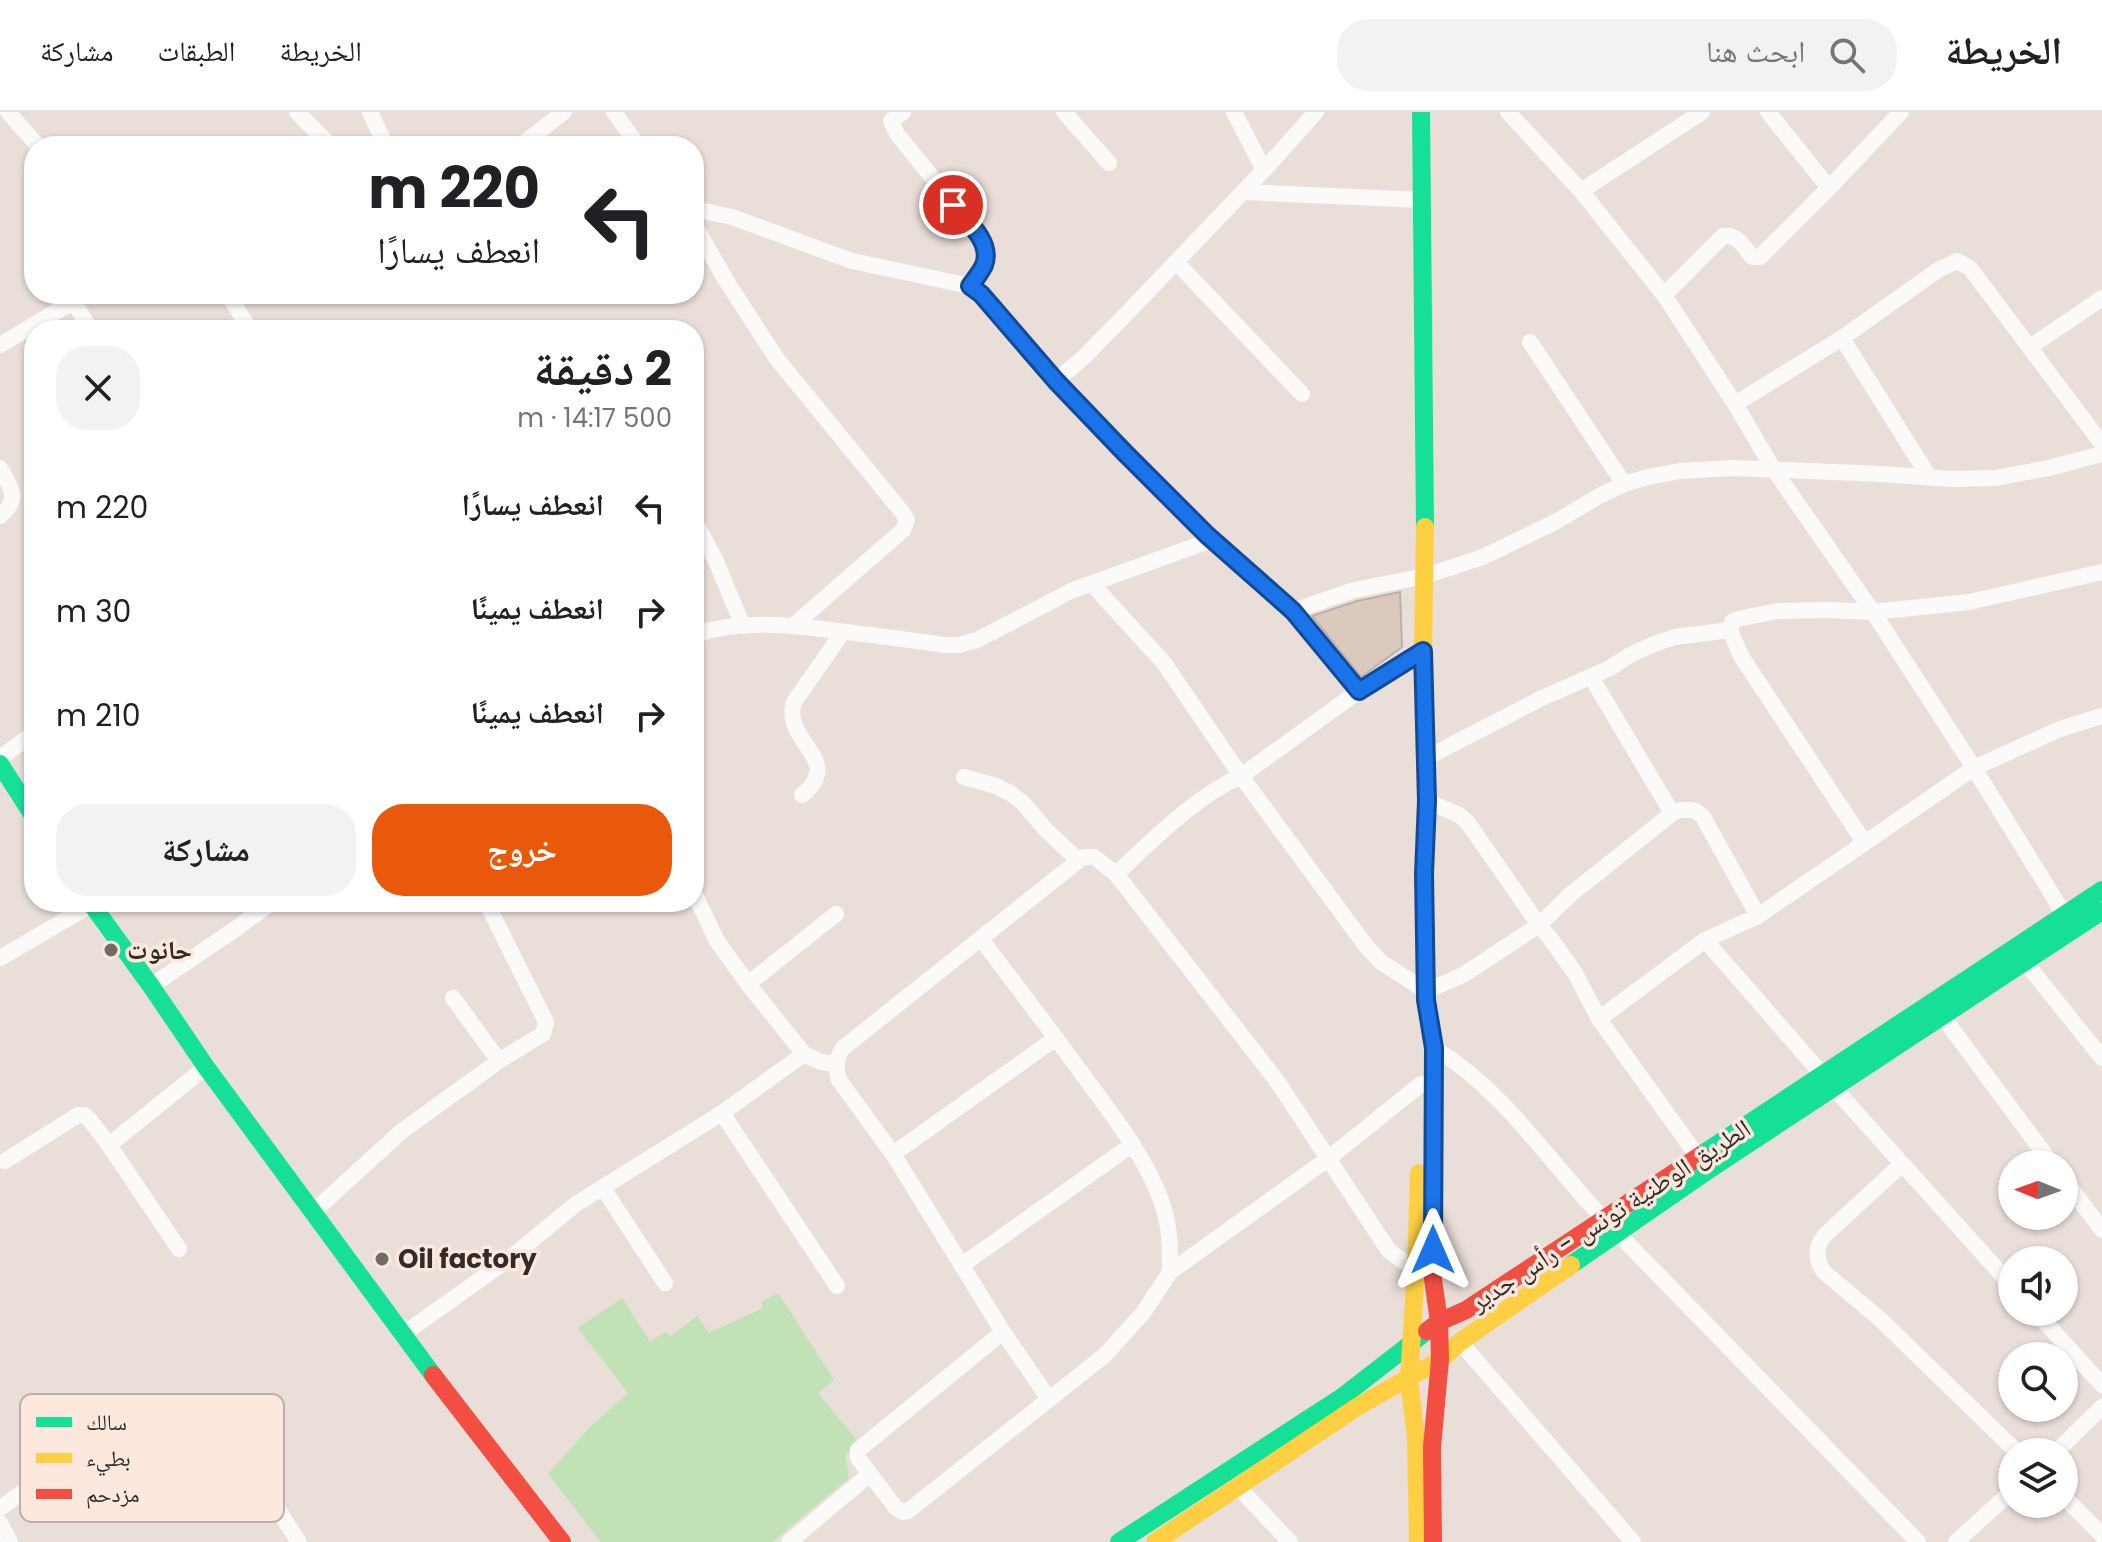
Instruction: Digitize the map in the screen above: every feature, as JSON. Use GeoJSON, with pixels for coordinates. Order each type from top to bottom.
{"type":"FeatureCollection","features":[{"type":"Feature","properties":{"kind":"main road"},"geometry":{"type":"LineString","coordinates":[[1418,1542],[1416,1438],[1409,1379],[1426,995],[1421,112]]}},
{"type":"Feature","properties":{"kind":"main road"},"geometry":{"type":"LineString","coordinates":[[0,761],[24,801]]}},
{"type":"Feature","properties":{"kind":"main road","name":"الطريق الوطنية تونس - رأس جدير"},"geometry":{"type":"LineString","coordinates":[[1119,1542],[1342,1397],[1439,1322],[1466,1310],[1611,1226],[1828,1082],[2102,890]]}},
{"type":"Feature","properties":{"kind":"main road","name":"الطريق الوطنية تونس - رأس جدير"},"geometry":{"type":"LineString","coordinates":[[1155,1542],[1357,1407],[1440,1360],[1698,1157],[1943,1017],[2102,911]]}},
{"type":"Feature","properties":{"kind":"main road"},"geometry":{"type":"LineString","coordinates":[[97,912],[402,1335],[562,1542]]}},
{"type":"Feature","properties":{"kind":"main road"},"geometry":{"type":"LineString","coordinates":[[1426,995],[1434,1048],[1433,1279],[1440,1360],[1432,1447],[1433,1542]]}},
{"type":"Feature","properties":{"kind":"street"},"geometry":{"type":"LineString","coordinates":[[8,112],[29,136]]}},
{"type":"Feature","properties":{"kind":"street"},"geometry":{"type":"LineString","coordinates":[[297,112],[321,136]]}},
{"type":"Feature","properties":{"kind":"street"},"geometry":{"type":"LineString","coordinates":[[370,112],[381,136]]}},
{"type":"Feature","properties":{"kind":"street"},"geometry":{"type":"LineString","coordinates":[[544,136],[564,112]]}},
{"type":"Feature","properties":{"kind":"street"},"geometry":{"type":"LineString","coordinates":[[614,112],[631,136]]}},
{"type":"Feature","properties":{"kind":"street"},"geometry":{"type":"LineString","coordinates":[[1064,112],[1109,163]]}},
{"type":"Feature","properties":{"kind":"street"},"geometry":{"type":"LineString","coordinates":[[1234,112],[1264,170]]}},
{"type":"Feature","properties":{"kind":"street"},"geometry":{"type":"LineString","coordinates":[[1056,381],[1084,357],[1244,192],[1316,112]]}},
{"type":"Feature","properties":{"kind":"street"},"geometry":{"type":"LineString","coordinates":[[1508,112],[1581,191],[1664,295],[1774,470],[1873,612],[1974,768],[2064,914]]}},
{"type":"Feature","properties":{"kind":"street"},"geometry":{"type":"LineString","coordinates":[[1581,191],[1702,112]]}},
{"type":"Feature","properties":{"kind":"street"},"geometry":{"type":"LineString","coordinates":[[1768,112],[1829,188]]}},
{"type":"Feature","properties":{"kind":"street"},"geometry":{"type":"LineString","coordinates":[[1664,295],[1723,236],[1735,237],[1752,257],[1760,257],[1901,112]]}},
{"type":"Feature","properties":{"kind":"street"},"geometry":{"type":"LineString","coordinates":[[892,115],[904,145],[984,243],[986,259],[970,286]]}},
{"type":"Feature","properties":{"kind":"street"},"geometry":{"type":"LineString","coordinates":[[1244,192],[1422,200]]}},
{"type":"Feature","properties":{"kind":"street"},"geometry":{"type":"LineString","coordinates":[[704,211],[732,217],[852,261],[970,286],[981,294],[1056,381],[1124,452],[1212,540],[1293,611],[1359,691]]}},
{"type":"Feature","properties":{"kind":"street"},"geometry":{"type":"LineString","coordinates":[[704,242],[777,359],[907,520],[903,530],[794,625]]}},
{"type":"Feature","properties":{"kind":"street"},"geometry":{"type":"LineString","coordinates":[[1735,404],[1842,338],[1938,270],[1957,261],[1970,268],[2102,444]]}},
{"type":"Feature","properties":{"kind":"street"},"geometry":{"type":"LineString","coordinates":[[1176,262],[1302,394]]}},
{"type":"Feature","properties":{"kind":"street"},"geometry":{"type":"LineString","coordinates":[[2030,347],[2102,298]]}},
{"type":"Feature","properties":{"kind":"street"},"geometry":{"type":"LineString","coordinates":[[43,320],[70,304]]}},
{"type":"Feature","properties":{"kind":"street"},"geometry":{"type":"LineString","coordinates":[[0,345],[24,331]]}},
{"type":"Feature","properties":{"kind":"street"},"geometry":{"type":"LineString","coordinates":[[1842,338],[1929,477]]}},
{"type":"Feature","properties":{"kind":"street"},"geometry":{"type":"LineString","coordinates":[[1530,342],[1624,484]]}},
{"type":"Feature","properties":{"kind":"street"},"geometry":{"type":"LineString","coordinates":[[1293,611],[1354,590],[1425,576],[1483,557],[1557,521],[1599,496],[1648,477],[1680,471],[1733,468],[1951,479],[1995,478],[2102,454]]}},
{"type":"Feature","properties":{"kind":"street"},"geometry":{"type":"LineString","coordinates":[[0,468],[13,497],[12,505],[0,516]]}},
{"type":"Feature","properties":{"kind":"street"},"geometry":{"type":"LineString","coordinates":[[704,539],[743,626]]}},
{"type":"Feature","properties":{"kind":"street"},"geometry":{"type":"LineString","coordinates":[[704,631],[743,626],[794,625],[959,645],[991,634],[1073,590],[1212,540]]}},
{"type":"Feature","properties":{"kind":"street"},"geometry":{"type":"LineString","coordinates":[[1864,842],[1747,665],[1730,624],[1735,620],[1777,611],[1873,612],[1969,602],[2102,572]]}},
{"type":"Feature","properties":{"kind":"street"},"geometry":{"type":"LineString","coordinates":[[1092,584],[1164,663],[1241,776],[1366,946],[1426,995],[1463,975],[1539,925],[1571,894],[1672,813],[1684,809],[1700,814],[1758,916]]}},
{"type":"Feature","properties":{"kind":"street"},"geometry":{"type":"LineString","coordinates":[[1426,758],[1654,644],[1675,637],[1730,630]]}},
{"type":"Feature","properties":{"kind":"street"},"geometry":{"type":"LineString","coordinates":[[802,795],[815,784],[817,764],[794,727],[791,710],[843,632]]}},
{"type":"Feature","properties":{"kind":"street"},"geometry":{"type":"LineString","coordinates":[[1116,874],[1200,800],[1241,776],[1359,691],[1423,651]]}},
{"type":"Feature","properties":{"kind":"street"},"geometry":{"type":"LineString","coordinates":[[1591,677],[1672,813]]}},
{"type":"Feature","properties":{"kind":"street"},"geometry":{"type":"LineString","coordinates":[[1599,1019],[1705,940],[1758,916],[1974,768],[2060,729],[2102,716]]}},
{"type":"Feature","properties":{"kind":"street"},"geometry":{"type":"LineString","coordinates":[[0,761],[24,741]]}},
{"type":"Feature","properties":{"kind":"street"},"geometry":{"type":"LineString","coordinates":[[964,777],[1010,793],[1078,860]]}},
{"type":"Feature","properties":{"kind":"street"},"geometry":{"type":"LineString","coordinates":[[1427,801],[1459,815],[1468,823],[1575,973],[1599,1019],[1698,1157]]}},
{"type":"Feature","properties":{"kind":"street"},"geometry":{"type":"LineString","coordinates":[[1049,1399],[1003,1332],[893,1154],[843,1085],[836,1064],[843,1048],[1083,857],[1094,857],[1116,874],[1277,1081],[1389,1251],[1416,1270]]}},
{"type":"Feature","properties":{"kind":"street"},"geometry":{"type":"LineString","coordinates":[[0,958],[75,912]]}},
{"type":"Feature","properties":{"kind":"street"},"geometry":{"type":"LineString","coordinates":[[151,986],[259,912]]}},
{"type":"Feature","properties":{"kind":"street"},"geometry":{"type":"LineString","coordinates":[[313,1212],[402,1131],[499,1061],[543,1034],[546,1022],[491,912]]}},
{"type":"Feature","properties":{"kind":"street"},"geometry":{"type":"LineString","coordinates":[[703,912],[717,941],[804,1054],[821,1062],[836,1064]]}},
{"type":"Feature","properties":{"kind":"street"},"geometry":{"type":"LineString","coordinates":[[748,984],[836,914]]}},
{"type":"Feature","properties":{"kind":"street"},"geometry":{"type":"LineString","coordinates":[[981,939],[1133,1144],[1164,1209],[1170,1272]]}},
{"type":"Feature","properties":{"kind":"street"},"geometry":{"type":"LineString","coordinates":[[1705,940],[1998,1270]]}},
{"type":"Feature","properties":{"kind":"street"},"geometry":{"type":"LineString","coordinates":[[2025,962],[2102,1058]]}},
{"type":"Feature","properties":{"kind":"street"},"geometry":{"type":"LineString","coordinates":[[453,998],[499,1061]]}},
{"type":"Feature","properties":{"kind":"street"},"geometry":{"type":"LineString","coordinates":[[1943,1017],[2042,1150]]}},
{"type":"Feature","properties":{"kind":"street"},"geometry":{"type":"LineString","coordinates":[[893,1154],[1056,1038]]}},
{"type":"Feature","properties":{"kind":"street"},"geometry":{"type":"LineString","coordinates":[[1434,1048],[1484,1084],[1611,1226],[1918,1542]]}},
{"type":"Feature","properties":{"kind":"street"},"geometry":{"type":"LineString","coordinates":[[402,1335],[486,1277],[576,1204],[722,1113],[804,1054]]}},
{"type":"Feature","properties":{"kind":"street"},"geometry":{"type":"LineString","coordinates":[[109,1145],[206,1067]]}},
{"type":"Feature","properties":{"kind":"street"},"geometry":{"type":"LineString","coordinates":[[1003,1332],[858,1450],[858,1458],[896,1508],[908,1511],[1105,1355],[1143,1313],[1170,1272],[1329,1158],[1421,1084]]}},
{"type":"Feature","properties":{"kind":"street"},"geometry":{"type":"LineString","coordinates":[[722,1113],[837,1286]]}},
{"type":"Feature","properties":{"kind":"street"},"geometry":{"type":"LineString","coordinates":[[5,1161],[78,1115],[84,1115],[109,1145],[179,1249]]}},
{"type":"Feature","properties":{"kind":"street"},"geometry":{"type":"LineString","coordinates":[[962,1265],[1133,1144]]}},
{"type":"Feature","properties":{"kind":"street"},"geometry":{"type":"LineString","coordinates":[[1902,1164],[1825,1235],[1817,1249],[1818,1262],[1824,1272],[1881,1320],[2003,1438]]}},
{"type":"Feature","properties":{"kind":"street"},"geometry":{"type":"LineString","coordinates":[[603,1188],[665,1283]]}},
{"type":"Feature","properties":{"kind":"street"},"geometry":{"type":"LineString","coordinates":[[2078,1198],[2102,1230]]}},
{"type":"Feature","properties":{"kind":"street"},"geometry":{"type":"LineString","coordinates":[[2049,1326],[2102,1385]]}},
{"type":"Feature","properties":{"kind":"street"},"geometry":{"type":"LineString","coordinates":[[1460,1342],[1624,1539]]}},
{"type":"Feature","properties":{"kind":"street"},"geometry":{"type":"LineString","coordinates":[[2070,1438],[2102,1407]]}},
{"type":"Feature","properties":{"kind":"street"},"geometry":{"type":"LineString","coordinates":[[789,1542],[870,1474]]}},
{"type":"Feature","properties":{"kind":"street"},"geometry":{"type":"LineString","coordinates":[[1237,1486],[1290,1542]]}},
{"type":"Feature","properties":{"kind":"street"},"geometry":{"type":"LineString","coordinates":[[0,1508],[20,1494]]}},
{"type":"Feature","properties":{"kind":"street"},"geometry":{"type":"LineString","coordinates":[[1956,1542],[1998,1504]]}},
{"type":"Feature","properties":{"kind":"street"},"geometry":{"type":"LineString","coordinates":[[2078,1511],[2102,1535]]}},
{"type":"Feature","properties":{"kind":"street"},"geometry":{"type":"LineString","coordinates":[[284,1519],[299,1542]]}},
{"type":"Feature","properties":{"kind":"street"},"geometry":{"type":"LineString","coordinates":[[0,1523],[10,1542]]}},
{"type":"Feature","properties":{"kind":"green space"},"geometry":{"type":"Polygon","coordinates":[[[778,1293],[834,1380],[818,1393],[859,1443],[845,1455],[849,1478],[772,1542],[601,1542],[548,1474],[589,1428],[628,1393],[578,1328],[622,1298],[650,1342],[665,1332],[671,1336],[697,1316],[709,1333],[763,1308],[761,1302],[778,1293]]]}},
{"type":"Feature","properties":{"kind":"building"},"geometry":{"type":"Polygon","coordinates":[[[1400,592],[1402,647],[1361,677],[1312,616],[1357,601],[1400,592]]]}},
{"type":"Feature","properties":{"kind":"traffic: fast"},"geometry":{"type":"LineString","coordinates":[[1421,112],[1425,527]]}},
{"type":"Feature","properties":{"kind":"traffic: fast"},"geometry":{"type":"LineString","coordinates":[[0,764],[24,801]]}},
{"type":"Feature","properties":{"kind":"traffic: fast"},"geometry":{"type":"LineString","coordinates":[[1701,1155],[2102,890]]}},
{"type":"Feature","properties":{"kind":"traffic: fast"},"geometry":{"type":"LineString","coordinates":[[1571,1265],[1710,1169],[2102,911]]}},
{"type":"Feature","properties":{"kind":"traffic: fast"},"geometry":{"type":"LineString","coordinates":[[97,912],[206,1067],[433,1375]]}},
{"type":"Feature","properties":{"kind":"traffic: fast"},"geometry":{"type":"LineString","coordinates":[[1119,1542],[1342,1397],[1427,1331]]}},
{"type":"Feature","properties":{"kind":"traffic: slow"},"geometry":{"type":"LineString","coordinates":[[1425,527],[1423,651],[1427,801],[1424,874],[1426,1000],[1434,1048],[1434,1097]]}},
{"type":"Feature","properties":{"kind":"traffic: slow"},"geometry":{"type":"LineString","coordinates":[[1418,1542],[1416,1438],[1409,1379],[1419,1173]]}},
{"type":"Feature","properties":{"kind":"traffic: slow"},"geometry":{"type":"LineString","coordinates":[[1155,1542],[1357,1407],[1440,1360],[1460,1342],[1571,1265]]}},
{"type":"Feature","properties":{"kind":"traffic: jam"},"geometry":{"type":"LineString","coordinates":[[1433,1542],[1432,1447],[1440,1360],[1433,1279],[1434,1097]]}},
{"type":"Feature","properties":{"kind":"traffic: jam"},"geometry":{"type":"LineString","coordinates":[[1427,1331],[1466,1310],[1701,1155]]}},
{"type":"Feature","properties":{"kind":"traffic: jam"},"geometry":{"type":"LineString","coordinates":[[433,1375],[562,1542]]}},
{"type":"Feature","properties":{"kind":"place","name":"حانوت"},"geometry":{"type":"Point","coordinates":[111,950]}},
{"type":"Feature","properties":{"kind":"place","name":"Oil factory"},"geometry":{"type":"Point","coordinates":[382,1259]}},
{"type":"Feature","properties":{"kind":"route"},"geometry":{"type":"LineString","coordinates":[[953,205],[984,243],[986,259],[970,286],[981,294],[1056,381],[1124,452],[1207,535],[1293,611],[1359,691],[1423,651],[1427,801],[1424,874],[1426,1000],[1434,1048],[1433,1250]]}}]}
